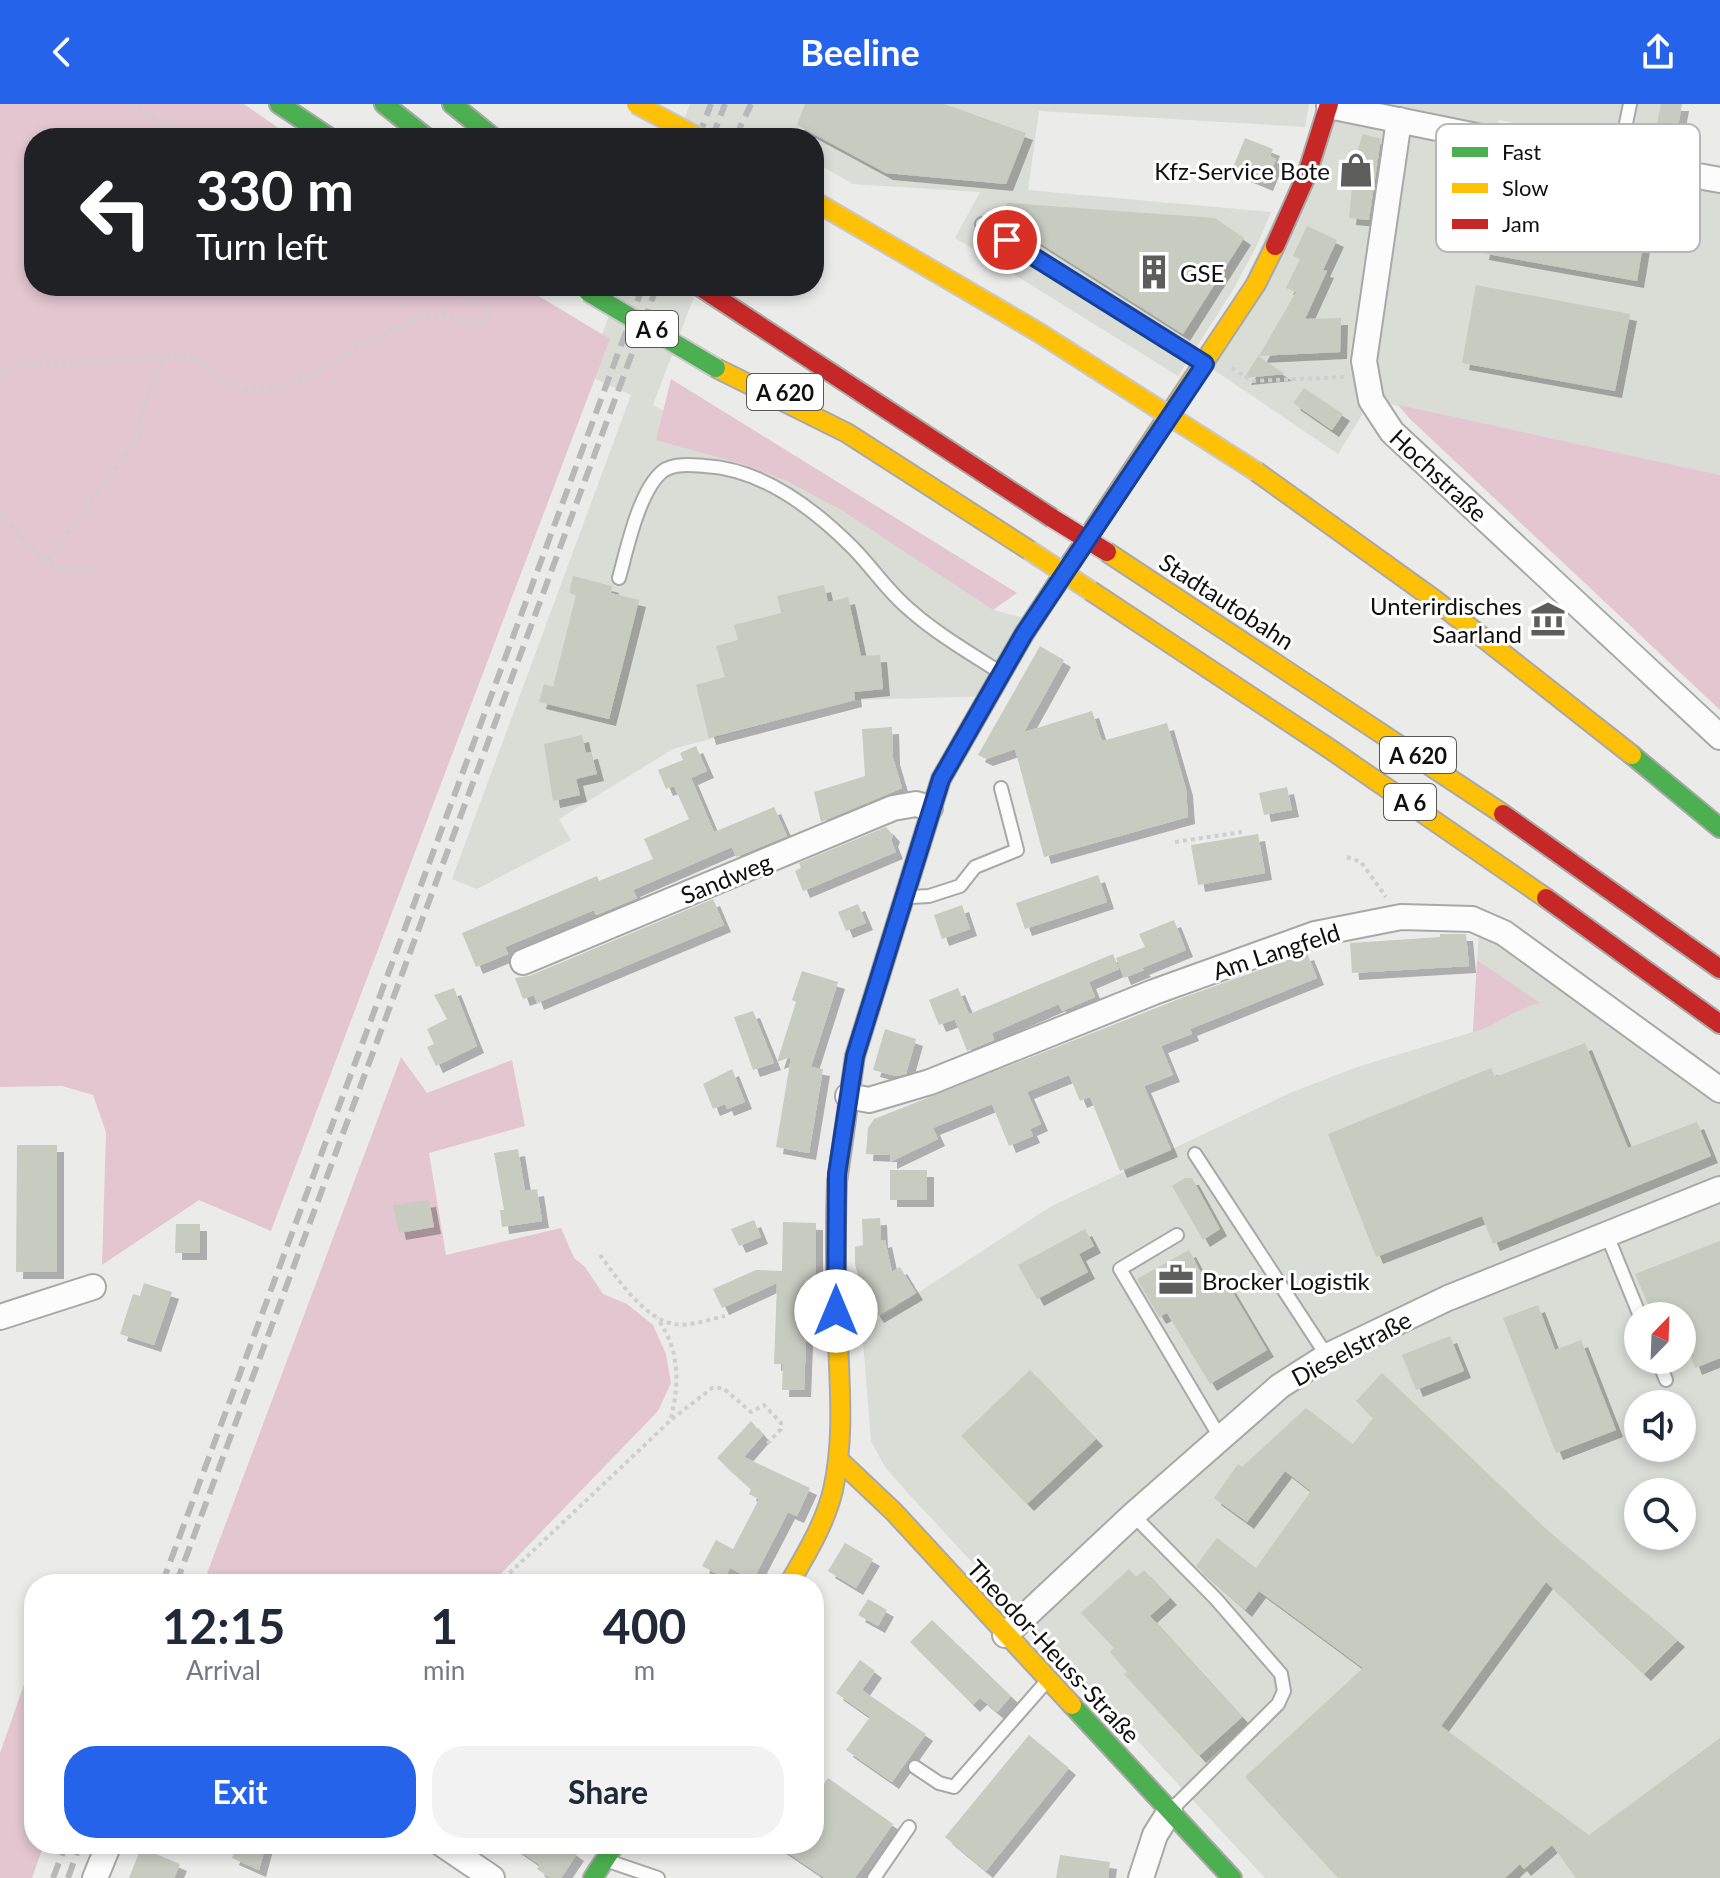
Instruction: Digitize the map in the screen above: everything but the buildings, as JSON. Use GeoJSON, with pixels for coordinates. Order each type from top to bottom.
{"type":"FeatureCollection","features":[{"type":"Feature","properties":{"kind":"main road"},"geometry":{"type":"LineString","coordinates":[[279,104],[315,128]]}},
{"type":"Feature","properties":{"kind":"main road"},"geometry":{"type":"LineString","coordinates":[[384,104],[414,128]]}},
{"type":"Feature","properties":{"kind":"main road"},"geometry":{"type":"LineString","coordinates":[[452,104],[482,128]]}},
{"type":"Feature","properties":{"kind":"main road"},"geometry":{"type":"LineString","coordinates":[[636,104],[681,128]]}},
{"type":"Feature","properties":{"kind":"main road"},"geometry":{"type":"LineString","coordinates":[[795,1574],[821,1528],[839,1460],[835,1253],[837,1174],[855,1056],[930,808],[941,779],[1024,634],[1256,284],[1279,241],[1306,175],[1329,105]]}},
{"type":"Feature","properties":{"kind":"main road"},"geometry":{"type":"LineString","coordinates":[[824,207],[1053,340],[1257,472],[1480,633],[1626,748],[1720,828]]}},
{"type":"Feature","properties":{"kind":"main road","name":"A 6"},"geometry":{"type":"LineString","coordinates":[[596,296],[719,360],[847,433],[1029,550],[1512,872],[1720,1024]]}},
{"type":"Feature","properties":{"kind":"main road","name":"Stadtautobahn"},"geometry":{"type":"LineString","coordinates":[[713,296],[1420,756],[1720,969]]}},
{"type":"Feature","properties":{"kind":"main road","name":"Theodor-Heuss-Straße"},"geometry":{"type":"LineString","coordinates":[[839,1460],[894,1512],[1232,1878]]}},
{"type":"Feature","properties":{"kind":"main road"},"geometry":{"type":"LineString","coordinates":[[593,1878],[609,1854]]}},
{"type":"Feature","properties":{"kind":"street"},"geometry":{"type":"LineString","coordinates":[[1329,105],[1436,127]]}},
{"type":"Feature","properties":{"kind":"street","name":"Hochstraße"},"geometry":{"type":"LineString","coordinates":[[1399,120],[1366,345],[1365,377],[1371,400],[1392,432],[1720,737]]}},
{"type":"Feature","properties":{"kind":"street"},"geometry":{"type":"LineString","coordinates":[[1700,176],[1720,180]]}},
{"type":"Feature","properties":{"kind":"street","name":"Sandweg"},"geometry":{"type":"LineString","coordinates":[[523,962],[893,808],[916,804],[930,808]]}},
{"type":"Feature","properties":{"kind":"street","name":"Am Langfeld"},"geometry":{"type":"LineString","coordinates":[[848,1096],[869,1100],[930,1082],[1154,992],[1315,934],[1401,917],[1472,919],[1504,933],[1720,1090]]}},
{"type":"Feature","properties":{"kind":"street","name":"Dieselstraße"},"geometry":{"type":"LineString","coordinates":[[1005,1635],[1133,1515],[1280,1386],[1327,1356],[1448,1298],[1720,1189]]}},
{"type":"Feature","properties":{"kind":"street"},"geometry":{"type":"LineString","coordinates":[[0,1317],[93,1287]]}},
{"type":"Feature","properties":{"kind":"street"},"geometry":{"type":"LineString","coordinates":[[1141,1878],[1155,1835],[1170,1811]]}},
{"type":"Feature","properties":{"kind":"street"},"geometry":{"type":"LineString","coordinates":[[95,1878],[105,1854]]}},
{"type":"Feature","properties":{"kind":"street"},"geometry":{"type":"LineString","coordinates":[[457,1854],[492,1878]]}},
{"type":"Feature","properties":{"kind":"lane"},"geometry":{"type":"LineString","coordinates":[[1626,124],[1630,104]]}},
{"type":"Feature","properties":{"kind":"lane"},"geometry":{"type":"LineString","coordinates":[[982,224],[1208,359]]}},
{"type":"Feature","properties":{"kind":"lane"},"geometry":{"type":"LineString","coordinates":[[619,578],[636,517],[664,471],[679,465],[696,465],[739,471],[783,491],[815,512],[854,549],[884,587],[912,613],[1001,673]]}},
{"type":"Feature","properties":{"kind":"lane"},"geometry":{"type":"LineString","coordinates":[[902,898],[929,896],[960,886],[975,867],[1017,850],[1001,788]]}},
{"type":"Feature","properties":{"kind":"lane"},"geometry":{"type":"LineString","coordinates":[[1195,1154],[1327,1356]]}},
{"type":"Feature","properties":{"kind":"lane"},"geometry":{"type":"LineString","coordinates":[[1177,1235],[1120,1269],[1221,1439]]}},
{"type":"Feature","properties":{"kind":"lane"},"geometry":{"type":"LineString","coordinates":[[1607,1235],[1634,1302]]}},
{"type":"Feature","properties":{"kind":"lane"},"geometry":{"type":"LineString","coordinates":[[1664,1374],[1666,1380]]}},
{"type":"Feature","properties":{"kind":"lane"},"geometry":{"type":"LineString","coordinates":[[1133,1515],[1216,1599],[1263,1653],[1281,1674],[1284,1691],[1278,1704],[1170,1811]]}},
{"type":"Feature","properties":{"kind":"lane"},"geometry":{"type":"LineString","coordinates":[[915,1767],[939,1783],[954,1787],[1048,1680]]}},
{"type":"Feature","properties":{"kind":"lane"},"geometry":{"type":"LineString","coordinates":[[874,1878],[909,1827]]}},
{"type":"Feature","properties":{"kind":"lane"},"geometry":{"type":"LineString","coordinates":[[614,1854],[658,1878]]}},
{"type":"Feature","properties":{"kind":"path"},"geometry":{"type":"LineString","coordinates":[[132,104],[171,128]]}},
{"type":"Feature","properties":{"kind":"path"},"geometry":{"type":"LineString","coordinates":[[0,373],[18,366],[186,356],[203,363],[220,381],[246,390],[282,387],[420,317],[444,314],[479,326],[487,323],[489,312],[466,296]]}},
{"type":"Feature","properties":{"kind":"path"},"geometry":{"type":"LineString","coordinates":[[48,559],[141,433],[140,416],[164,357]]}},
{"type":"Feature","properties":{"kind":"path"},"geometry":{"type":"LineString","coordinates":[[1208,359],[1252,381],[1365,377]]}},
{"type":"Feature","properties":{"kind":"path"},"geometry":{"type":"LineString","coordinates":[[0,512],[37,556],[69,570],[98,568]]}},
{"type":"Feature","properties":{"kind":"path"},"geometry":{"type":"LineString","coordinates":[[1175,842],[1242,832]]}},
{"type":"Feature","properties":{"kind":"path"},"geometry":{"type":"LineString","coordinates":[[1347,857],[1361,862],[1401,917]]}},
{"type":"Feature","properties":{"kind":"path"},"geometry":{"type":"LineString","coordinates":[[600,1255],[625,1290],[657,1318],[670,1339],[675,1356],[676,1400],[670,1421]]}},
{"type":"Feature","properties":{"kind":"path"},"geometry":{"type":"LineString","coordinates":[[657,1318],[676,1325],[725,1316]]}},
{"type":"Feature","properties":{"kind":"path"},"geometry":{"type":"LineString","coordinates":[[509,1574],[670,1421],[712,1388],[723,1388],[751,1412],[764,1405],[781,1423],[781,1429],[766,1445]]}},
{"type":"Feature","properties":{"kind":"shaded area"},"geometry":{"type":"Polygon","coordinates":[[[0,104],[244,104],[279,128],[24,128],[24,296],[539,296],[610,339],[271,1231],[199,1200],[102,1265],[106,1132],[93,1095],[62,1086],[0,1087],[0,104]]]}},
{"type":"Feature","properties":{"kind":"shaded area"},"geometry":{"type":"Polygon","coordinates":[[[690,104],[1309,104],[1305,127],[1039,111],[1028,190],[1271,212],[1233,290],[1178,376],[955,238],[980,192],[853,184],[824,168],[824,128],[681,128],[690,104]]]}},
{"type":"Feature","properties":{"kind":"shaded area"},"geometry":{"type":"Polygon","coordinates":[[[1329,104],[1682,104],[1678,124],[1521,124],[1499,120],[1498,124],[1436,124],[1436,252],[1700,252],[1700,176],[1720,180],[1720,475],[1371,400],[1338,454],[1205,364],[1329,104]]]}},
{"type":"Feature","properties":{"kind":"shaded area"},"geometry":{"type":"Polygon","coordinates":[[[616,296],[694,296],[653,405],[841,510],[993,610],[1037,621],[993,696],[855,700],[673,749],[559,819],[571,840],[477,889],[452,879],[631,395],[587,375],[616,296]]]}},
{"type":"Feature","properties":{"kind":"shaded area"},"geometry":{"type":"Polygon","coordinates":[[[671,379],[1017,593],[993,610],[841,510],[787,481],[743,464],[656,440],[671,379]]]}},
{"type":"Feature","properties":{"kind":"shaded area"},"geometry":{"type":"Polygon","coordinates":[[[1398,405],[1720,475],[1720,710],[1410,419],[1398,405]]]}},
{"type":"Feature","properties":{"kind":"shaded area"},"geometry":{"type":"Polygon","coordinates":[[[1481,929],[1720,1097],[1720,1878],[1265,1878],[905,1490],[885,1467],[871,1441],[862,1329],[1050,1207],[1290,1093],[1357,1067],[1473,1032],[1481,929]]]}},
{"type":"Feature","properties":{"kind":"shaded area"},"geometry":{"type":"Polygon","coordinates":[[[1477,960],[1540,1003],[1473,1032],[1477,960]]]}},
{"type":"Feature","properties":{"kind":"shaded area"},"geometry":{"type":"Polygon","coordinates":[[[401,1057],[427,1093],[512,1060],[525,1126],[429,1153],[446,1255],[561,1228],[574,1258],[585,1267],[603,1294],[627,1304],[653,1325],[666,1354],[671,1383],[658,1411],[501,1574],[207,1574],[401,1057]]]}},
{"type":"Feature","properties":{"kind":"shaded area"},"geometry":{"type":"Polygon","coordinates":[[[24,1685],[24,1854],[40,1854],[32,1878],[0,1878],[0,1753],[24,1685]]]}},
{"type":"Feature","properties":{"kind":"railway"},"geometry":{"type":"LineString","coordinates":[[702,128],[711,104]]}},
{"type":"Feature","properties":{"kind":"railway"},"geometry":{"type":"LineString","coordinates":[[716,128],[725,104]]}},
{"type":"Feature","properties":{"kind":"railway"},"geometry":{"type":"LineString","coordinates":[[740,128],[751,104]]}},
{"type":"Feature","properties":{"kind":"railway"},"geometry":{"type":"LineString","coordinates":[[166,1574],[639,296]]}},
{"type":"Feature","properties":{"kind":"railway"},"geometry":{"type":"LineString","coordinates":[[180,1574],[653,296]]}},
{"type":"Feature","properties":{"kind":"railway"},"geometry":{"type":"LineString","coordinates":[[53,1878],[62,1854]]}},
{"type":"Feature","properties":{"kind":"railway"},"geometry":{"type":"LineString","coordinates":[[68,1878],[76,1854]]}},
{"type":"Feature","properties":{"kind":"traffic: fast"},"geometry":{"type":"LineString","coordinates":[[279,104],[315,128]]}},
{"type":"Feature","properties":{"kind":"traffic: fast"},"geometry":{"type":"LineString","coordinates":[[384,104],[414,128]]}},
{"type":"Feature","properties":{"kind":"traffic: fast"},"geometry":{"type":"LineString","coordinates":[[452,104],[482,128]]}},
{"type":"Feature","properties":{"kind":"traffic: fast"},"geometry":{"type":"LineString","coordinates":[[595,296],[716,368]]}},
{"type":"Feature","properties":{"kind":"traffic: fast"},"geometry":{"type":"LineString","coordinates":[[837,1182],[855,1056],[941,779],[1024,634],[1072,561]]}},
{"type":"Feature","properties":{"kind":"traffic: fast"},"geometry":{"type":"LineString","coordinates":[[1632,755],[1720,828]]}},
{"type":"Feature","properties":{"kind":"traffic: fast"},"geometry":{"type":"LineString","coordinates":[[1072,1705],[1232,1878]]}},
{"type":"Feature","properties":{"kind":"traffic: fast"},"geometry":{"type":"LineString","coordinates":[[593,1878],[609,1854]]}},
{"type":"Feature","properties":{"kind":"traffic: slow"},"geometry":{"type":"LineString","coordinates":[[636,104],[681,128]]}},
{"type":"Feature","properties":{"kind":"traffic: slow"},"geometry":{"type":"LineString","coordinates":[[824,207],[1038,332],[1257,472]]}},
{"type":"Feature","properties":{"kind":"traffic: slow"},"geometry":{"type":"LineString","coordinates":[[1072,561],[1256,284],[1275,246]]}},
{"type":"Feature","properties":{"kind":"traffic: slow"},"geometry":{"type":"LineString","coordinates":[[716,368],[847,433],[1029,550]]}},
{"type":"Feature","properties":{"kind":"traffic: slow"},"geometry":{"type":"LineString","coordinates":[[1257,472],[1435,600],[1632,755]]}},
{"type":"Feature","properties":{"kind":"traffic: slow"},"geometry":{"type":"LineString","coordinates":[[1029,550],[1091,591]]}},
{"type":"Feature","properties":{"kind":"traffic: slow"},"geometry":{"type":"LineString","coordinates":[[1107,552],[1503,814]]}},
{"type":"Feature","properties":{"kind":"traffic: slow"},"geometry":{"type":"LineString","coordinates":[[1091,591],[1330,749],[1546,898]]}},
{"type":"Feature","properties":{"kind":"traffic: slow"},"geometry":{"type":"LineString","coordinates":[[794,1574],[825,1515],[839,1454],[837,1182]]}},
{"type":"Feature","properties":{"kind":"traffic: slow"},"geometry":{"type":"LineString","coordinates":[[839,1460],[894,1512],[1072,1705]]}},
{"type":"Feature","properties":{"kind":"traffic: jam"},"geometry":{"type":"LineString","coordinates":[[1275,246],[1307,174],[1329,104]]}},
{"type":"Feature","properties":{"kind":"traffic: jam"},"geometry":{"type":"LineString","coordinates":[[714,296],[1052,518]]}},
{"type":"Feature","properties":{"kind":"traffic: jam"},"geometry":{"type":"LineString","coordinates":[[1052,518],[1107,552]]}},
{"type":"Feature","properties":{"kind":"traffic: jam"},"geometry":{"type":"LineString","coordinates":[[1503,814],[1720,969]]}},
{"type":"Feature","properties":{"kind":"traffic: jam"},"geometry":{"type":"LineString","coordinates":[[1546,898],[1720,1024]]}},
{"type":"Feature","properties":{"kind":"place","name":"Kfz-Service Bote"},"geometry":{"type":"Point","coordinates":[1356,170]}},
{"type":"Feature","properties":{"kind":"place","name":"GSE"},"geometry":{"type":"Point","coordinates":[1154,272]}},
{"type":"Feature","properties":{"kind":"place","name":"Unterirdisches Saarland"},"geometry":{"type":"Point","coordinates":[1548,619]}},
{"type":"Feature","properties":{"kind":"place","name":"Brocker Logistik"},"geometry":{"type":"Point","coordinates":[1176,1280]}},
{"type":"Feature","properties":{"kind":"route"},"geometry":{"type":"LineString","coordinates":[[836,1311],[837,1174],[855,1056],[941,779],[1024,634],[1205,364],[1007,240]]}}]}
